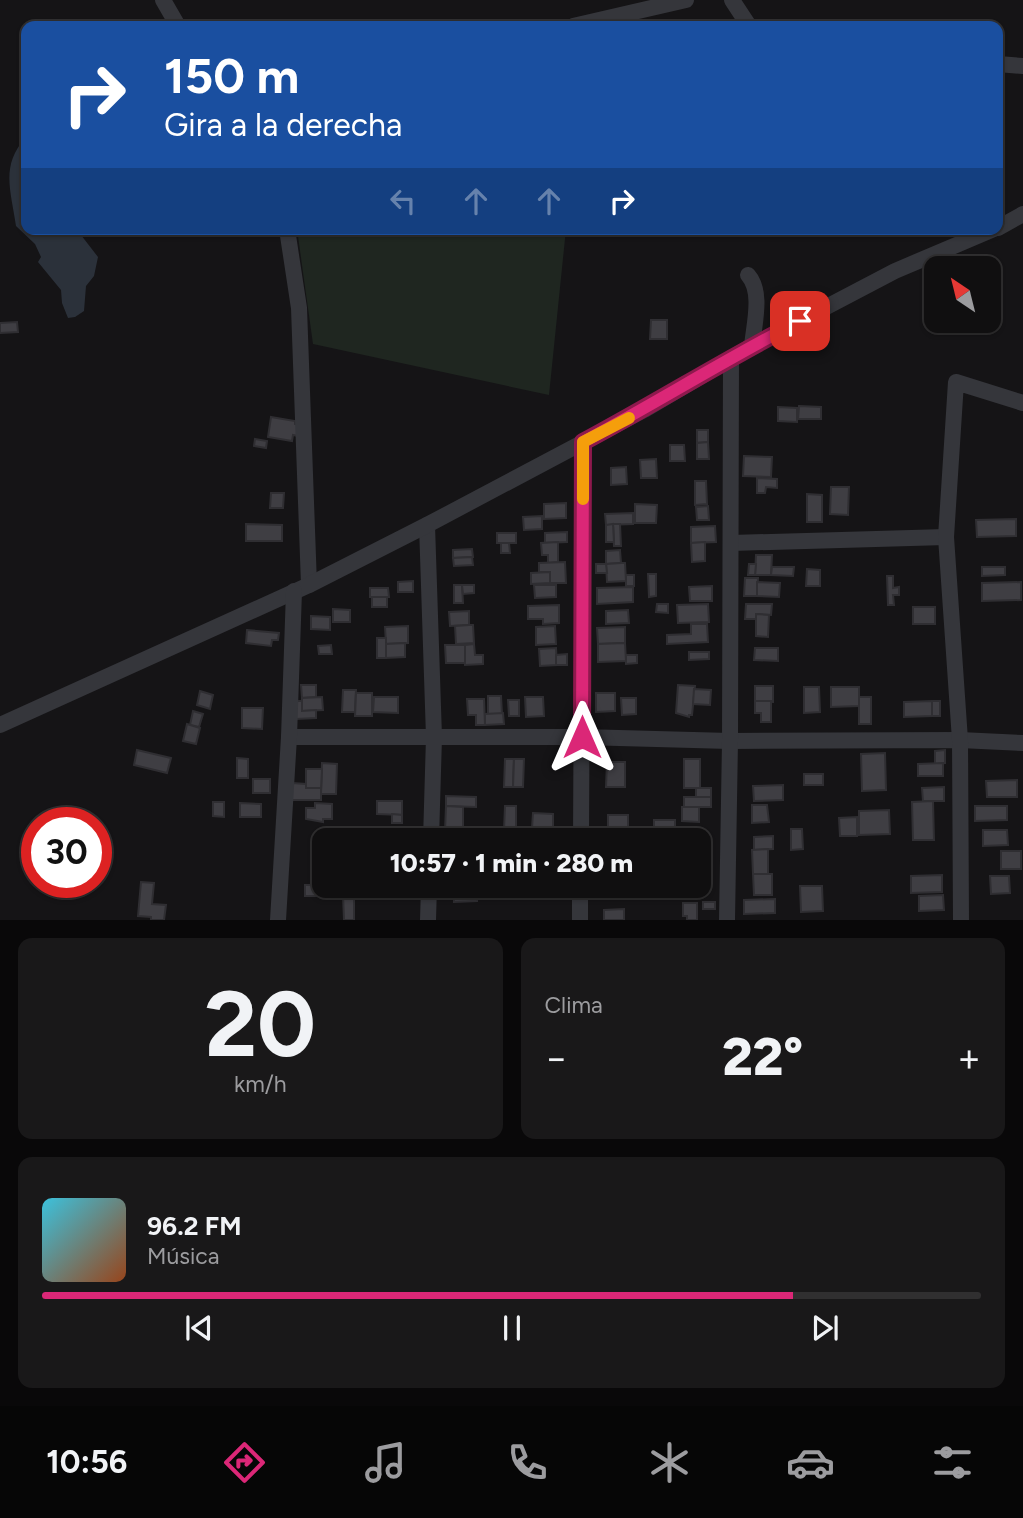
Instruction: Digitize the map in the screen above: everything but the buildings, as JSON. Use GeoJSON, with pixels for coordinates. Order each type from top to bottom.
{"type":"FeatureCollection","features":[{"type":"Feature","properties":{"kind":"street"},"geometry":{"type":"LineString","coordinates":[[163,0],[175,21]]}},
{"type":"Feature","properties":{"kind":"street"},"geometry":{"type":"LineString","coordinates":[[595,21],[686,0]]}},
{"type":"Feature","properties":{"kind":"street"},"geometry":{"type":"LineString","coordinates":[[732,0],[746,21]]}},
{"type":"Feature","properties":{"kind":"street"},"geometry":{"type":"LineString","coordinates":[[1003,64],[1023,66]]}},
{"type":"Feature","properties":{"kind":"street"},"geometry":{"type":"LineString","coordinates":[[1003,224],[1023,214]]}},
{"type":"Feature","properties":{"kind":"street"},"geometry":{"type":"LineString","coordinates":[[278,919],[301,588],[299,308],[288,235]]}},
{"type":"Feature","properties":{"kind":"street"},"geometry":{"type":"LineString","coordinates":[[0,725],[301,588],[427,526],[583,442],[752,345],[895,271],[980,235]]}},
{"type":"Feature","properties":{"kind":"street"},"geometry":{"type":"LineString","coordinates":[[748,275],[757,295],[752,345]]}},
{"type":"Feature","properties":{"kind":"street"},"geometry":{"type":"LineString","coordinates":[[727,919],[731,358]]}},
{"type":"Feature","properties":{"kind":"street"},"geometry":{"type":"LineString","coordinates":[[961,919],[960,740],[946,537],[957,382],[1023,403]]}},
{"type":"Feature","properties":{"kind":"street"},"geometry":{"type":"LineString","coordinates":[[581,828],[583,442]]}},
{"type":"Feature","properties":{"kind":"street"},"geometry":{"type":"LineString","coordinates":[[427,526],[434,737],[431,828]]}},
{"type":"Feature","properties":{"kind":"street"},"geometry":{"type":"LineString","coordinates":[[730,542],[946,537]]}},
{"type":"Feature","properties":{"kind":"street"},"geometry":{"type":"LineString","coordinates":[[289,737],[960,740],[1023,743]]}},
{"type":"Feature","properties":{"kind":"street"},"geometry":{"type":"LineString","coordinates":[[428,919],[429,898]]}},
{"type":"Feature","properties":{"kind":"street"},"geometry":{"type":"LineString","coordinates":[[580,898],[580,919]]}},
{"type":"Feature","properties":{"kind":"shaded area"},"geometry":{"type":"Polygon","coordinates":[[[21,144],[21,231],[16,226],[9,179],[10,168],[21,144]]]}},
{"type":"Feature","properties":{"kind":"shaded area"},"geometry":{"type":"Polygon","coordinates":[[[26,235],[81,235],[98,257],[94,276],[86,286],[84,311],[75,317],[68,318],[62,303],[61,290],[38,262],[41,257],[35,244],[26,235]]]}},
{"type":"Feature","properties":{"kind":"shaded area"},"geometry":{"type":"Polygon","coordinates":[[[298,235],[565,235],[549,395],[313,344],[298,235]]]}},
{"type":"Feature","properties":{"kind":"slow traffic"},"geometry":{"type":"LineString","coordinates":[[583,499],[583,442],[629,418]]}},
{"type":"Feature","properties":{"kind":"route"},"geometry":{"type":"LineString","coordinates":[[582,737],[583,442],[644,410],[752,345],[800,321]]}}]}
